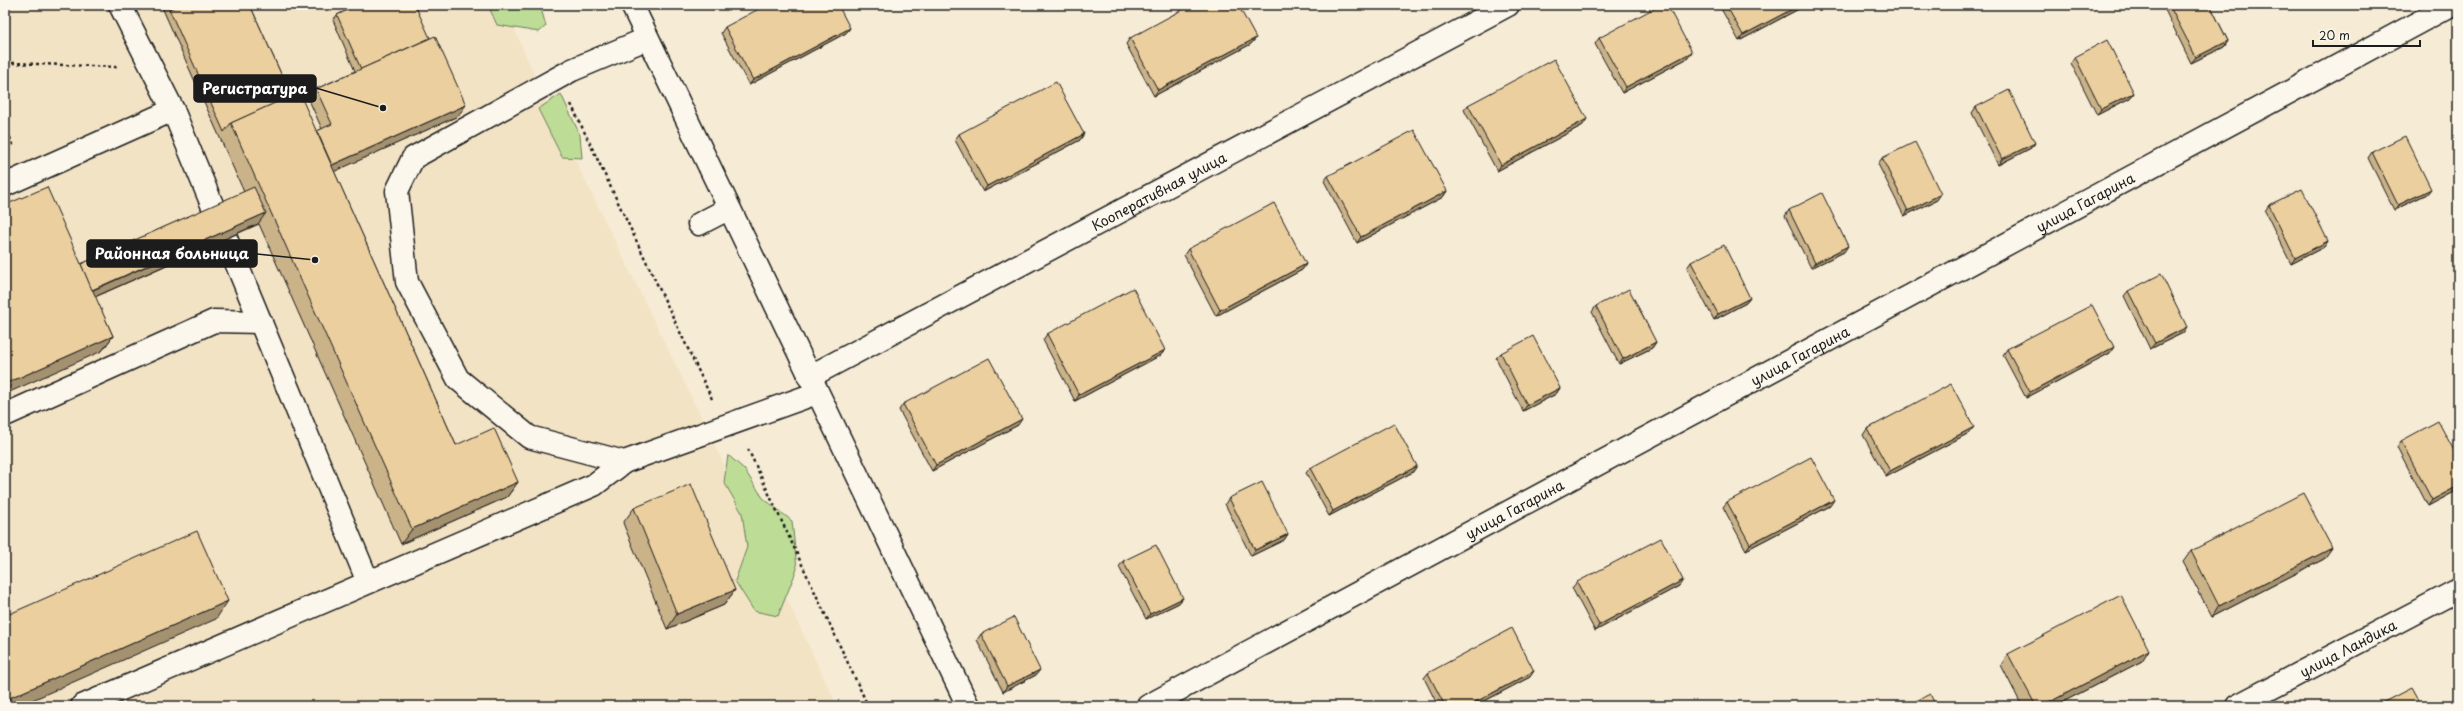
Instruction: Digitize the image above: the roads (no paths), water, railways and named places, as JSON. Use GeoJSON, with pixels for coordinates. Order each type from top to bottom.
{"type":"FeatureCollection","features":[{"type":"Feature","properties":{"kind":"street"},"geometry":{"type":"LineString","coordinates":[[120,5],[173,110],[368,582]]}},
{"type":"Feature","properties":{"kind":"street"},"geometry":{"type":"LineString","coordinates":[[632,5],[646,39],[968,706]]}},
{"type":"Feature","properties":{"kind":"street","name":"Кооперативная улица"},"geometry":{"type":"LineString","coordinates":[[82,706],[594,485],[624,462],[735,422],[813,385],[1508,5]]}},
{"type":"Feature","properties":{"kind":"street","name":"улица Гагарина"},"geometry":{"type":"LineString","coordinates":[[1148,706],[2451,5]]}},
{"type":"Feature","properties":{"kind":"street"},"geometry":{"type":"LineString","coordinates":[[624,462],[529,437],[458,379],[407,282],[397,191],[413,158],[572,70],[646,39]]}},
{"type":"Feature","properties":{"kind":"street"},"geometry":{"type":"LineString","coordinates":[[5,185],[173,110]]}},
{"type":"Feature","properties":{"kind":"street"},"geometry":{"type":"LineString","coordinates":[[699,224],[728,209]]}},
{"type":"Feature","properties":{"kind":"street"},"geometry":{"type":"LineString","coordinates":[[5,415],[214,321],[261,322]]}},
{"type":"Feature","properties":{"kind":"street","name":"улица Ландика"},"geometry":{"type":"LineString","coordinates":[[2237,706],[2458,590]]}},
{"type":"Feature","properties":{"kind":"place","name":"Регистратура"},"geometry":{"type":"Point","coordinates":[383,108]}},
{"type":"Feature","properties":{"kind":"place","name":"Районная больница"},"geometry":{"type":"Point","coordinates":[315,260]}}]}
